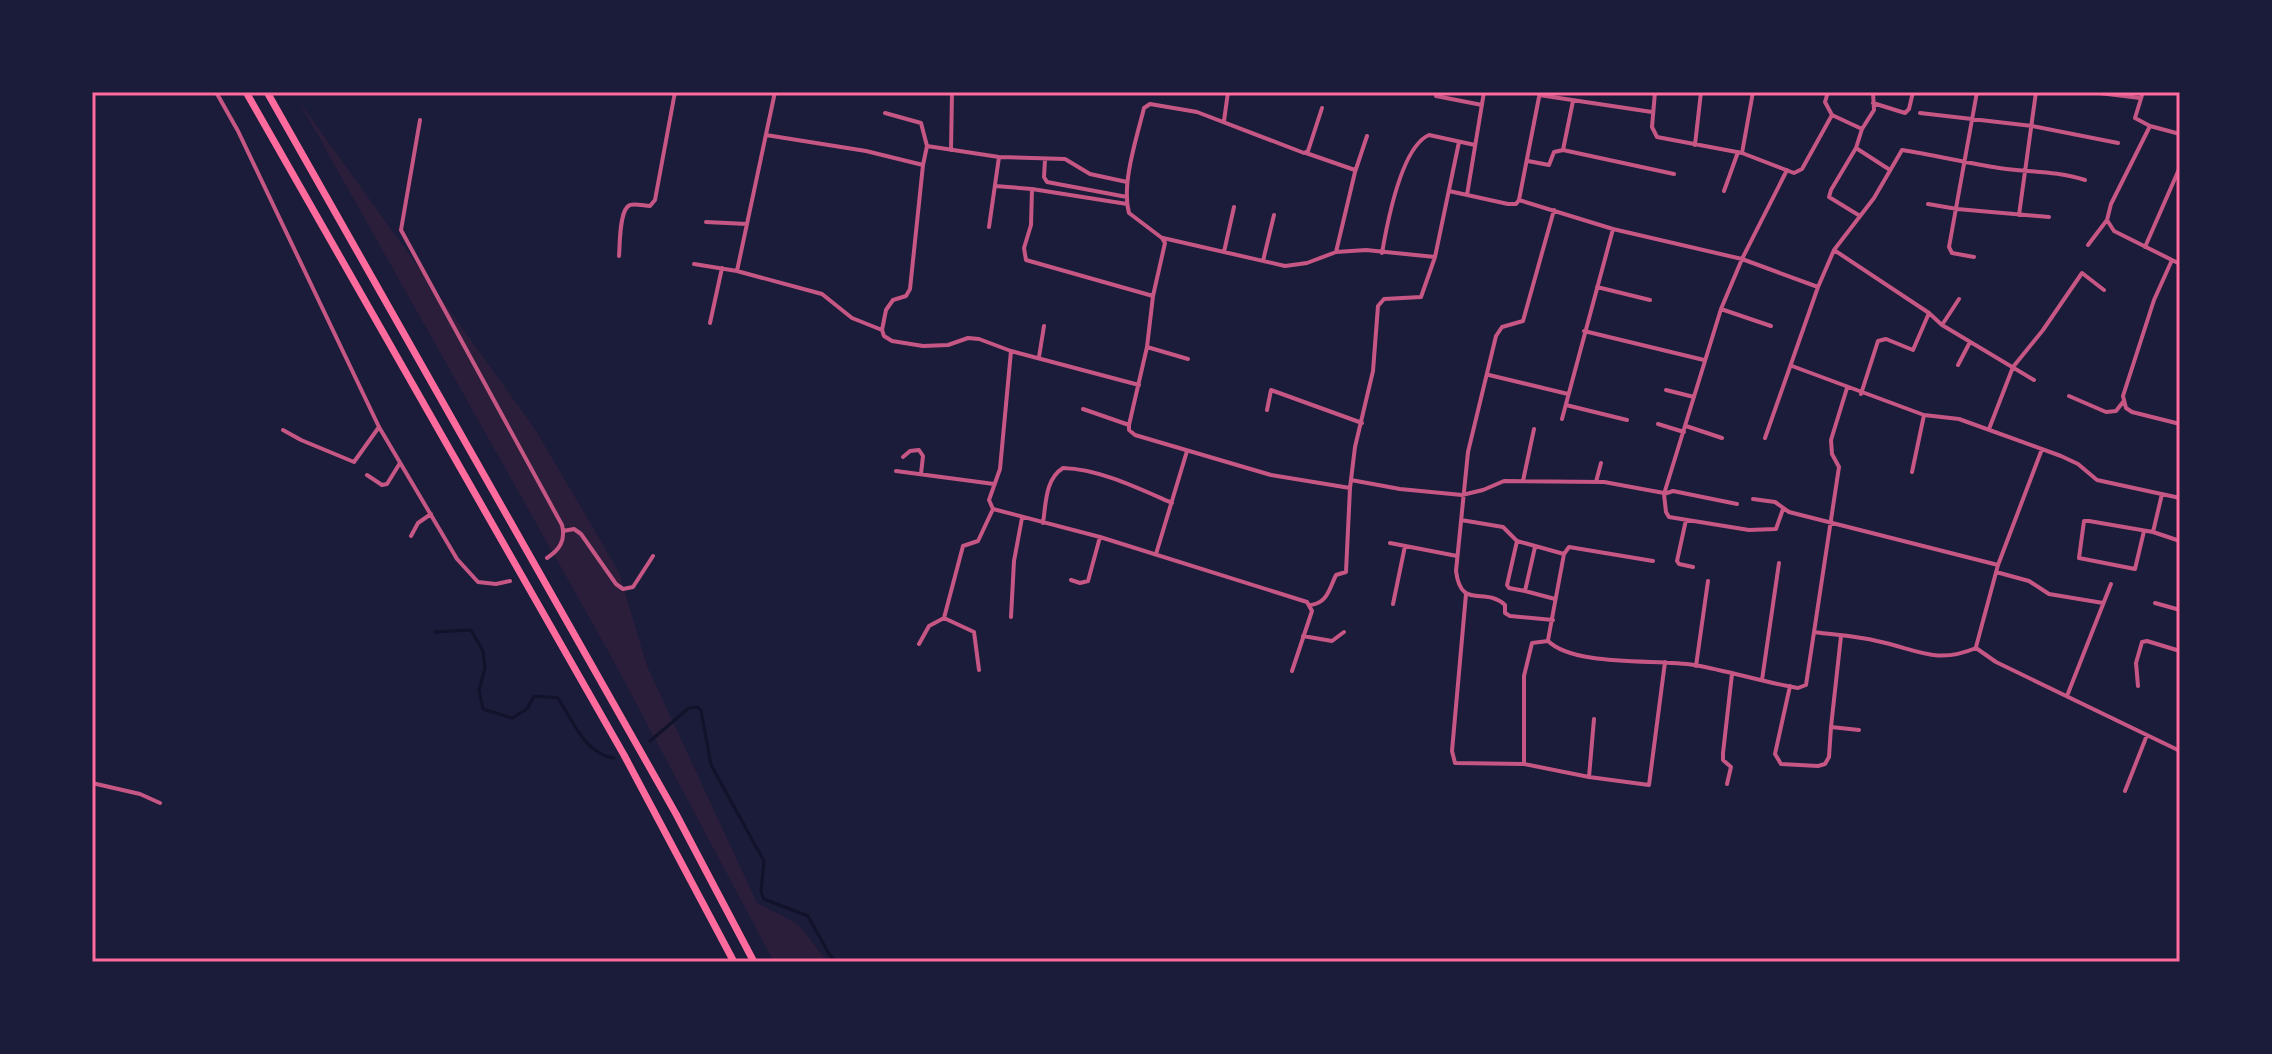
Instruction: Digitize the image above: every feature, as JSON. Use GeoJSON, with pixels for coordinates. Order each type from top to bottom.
{"type":"FeatureCollection","features":[{"type":"Feature","properties":{"kind":"highway"},"geometry":{"type":"LineString","coordinates":[[246,92],[616,742],[734,962]]}},
{"type":"Feature","properties":{"kind":"highway"},"geometry":{"type":"LineString","coordinates":[[267,92],[668,801],[754,962]]}},
{"type":"Feature","properties":{"kind":"street"},"geometry":{"type":"LineString","coordinates":[[216,92],[238,131],[379,427],[457,559],[478,582],[496,584],[510,581]]}},
{"type":"Feature","properties":{"kind":"street"},"geometry":{"type":"LineString","coordinates":[[619,256],[622,216],[626,209],[633,204],[650,206],[655,200],[675,92]]}},
{"type":"Feature","properties":{"kind":"street"},"geometry":{"type":"LineString","coordinates":[[737,271],[775,92]]}},
{"type":"Feature","properties":{"kind":"street"},"geometry":{"type":"LineString","coordinates":[[951,150],[952,92]]}},
{"type":"Feature","properties":{"kind":"street"},"geometry":{"type":"LineString","coordinates":[[1224,121],[1228,92]]}},
{"type":"Feature","properties":{"kind":"street"},"geometry":{"type":"LineString","coordinates":[[1467,195],[1484,92]]}},
{"type":"Feature","properties":{"kind":"street"},"geometry":{"type":"LineString","coordinates":[[1655,92],[1652,127],[1657,137],[1740,153],[1799,173],[1832,115]]}},
{"type":"Feature","properties":{"kind":"street"},"geometry":{"type":"LineString","coordinates":[[1695,145],[1701,92]]}},
{"type":"Feature","properties":{"kind":"street"},"geometry":{"type":"LineString","coordinates":[[1724,191],[1740,153],[1753,92]]}},
{"type":"Feature","properties":{"kind":"street"},"geometry":{"type":"LineString","coordinates":[[1828,92],[1825,102],[1832,115],[1862,129]]}},
{"type":"Feature","properties":{"kind":"street"},"geometry":{"type":"LineString","coordinates":[[1860,216],[1829,197],[1856,148],[1862,129],[1872,116],[1873,92]]}},
{"type":"Feature","properties":{"kind":"street"},"geometry":{"type":"LineString","coordinates":[[1873,103],[1905,113],[1913,92]]}},
{"type":"Feature","properties":{"kind":"street"},"geometry":{"type":"LineString","coordinates":[[1974,257],[1949,251],[1977,92]]}},
{"type":"Feature","properties":{"kind":"street"},"geometry":{"type":"LineString","coordinates":[[2019,215],[2036,92]]}},
{"type":"Feature","properties":{"kind":"street"},"geometry":{"type":"LineString","coordinates":[[2091,92],[2140,98]]}},
{"type":"Feature","properties":{"kind":"street"},"geometry":{"type":"LineString","coordinates":[[2143,92],[2135,118],[2150,126],[2180,134]]}},
{"type":"Feature","properties":{"kind":"street"},"geometry":{"type":"LineString","coordinates":[[1449,191],[1513,204],[1519,200],[1539,94],[1652,112]]}},
{"type":"Feature","properties":{"kind":"street"},"geometry":{"type":"LineString","coordinates":[[1436,96],[1482,105]]}},
{"type":"Feature","properties":{"kind":"street"},"geometry":{"type":"LineString","coordinates":[[1563,150],[1573,100]]}},
{"type":"Feature","properties":{"kind":"street"},"geometry":{"type":"LineString","coordinates":[[1355,170],[1197,112],[1146,105],[1128,182],[1127,204],[1129,213],[1162,238],[1263,261],[1295,265],[1336,252],[1366,250],[1435,257]]}},
{"type":"Feature","properties":{"kind":"street"},"geometry":{"type":"LineString","coordinates":[[1306,153],[1322,108]]}},
{"type":"Feature","properties":{"kind":"street"},"geometry":{"type":"LineString","coordinates":[[885,113],[921,123],[927,146],[910,289],[906,296],[889,304],[882,330],[884,336],[907,344],[948,345],[968,338],[993,342],[1011,351],[1139,385]]}},
{"type":"Feature","properties":{"kind":"street"},"geometry":{"type":"LineString","coordinates":[[1920,113],[2032,126],[2118,143]]}},
{"type":"Feature","properties":{"kind":"street"},"geometry":{"type":"LineString","coordinates":[[420,120],[401,230],[563,531],[559,549],[547,558]]}},
{"type":"Feature","properties":{"kind":"street"},"geometry":{"type":"LineString","coordinates":[[2088,245],[2107,220],[2111,204],[2150,126]]}},
{"type":"Feature","properties":{"kind":"street"},"geometry":{"type":"LineString","coordinates":[[766,135],[866,151],[923,165]]}},
{"type":"Feature","properties":{"kind":"street"},"geometry":{"type":"LineString","coordinates":[[1336,252],[1355,170],[1367,136]]}},
{"type":"Feature","properties":{"kind":"street"},"geometry":{"type":"LineString","coordinates":[[1382,253],[1402,174],[1410,155],[1424,136],[1475,145]]}},
{"type":"Feature","properties":{"kind":"street"},"geometry":{"type":"LineString","coordinates":[[1311,605],[1326,599],[1336,575],[1346,572],[1350,488],[1373,371],[1378,306],[1390,298],[1421,297],[1435,257],[1459,142]]}},
{"type":"Feature","properties":{"kind":"street"},"geometry":{"type":"LineString","coordinates":[[927,146],[999,157],[1065,159],[1090,174],[1128,182]]}},
{"type":"Feature","properties":{"kind":"street"},"geometry":{"type":"LineString","coordinates":[[1856,148],[1890,170]]}},
{"type":"Feature","properties":{"kind":"street"},"geometry":{"type":"LineString","coordinates":[[1528,161],[1549,165],[1554,152],[1563,150],[1674,174]]}},
{"type":"Feature","properties":{"kind":"street"},"geometry":{"type":"LineString","coordinates":[[1765,438],[1834,250],[1902,150],[1951,157],[1966,163],[2060,174],[2085,180]]}},
{"type":"Feature","properties":{"kind":"street"},"geometry":{"type":"LineString","coordinates":[[989,227],[999,157]]}},
{"type":"Feature","properties":{"kind":"street"},"geometry":{"type":"LineString","coordinates":[[1045,160],[1044,177],[1047,182],[1127,197]]}},
{"type":"Feature","properties":{"kind":"street"},"geometry":{"type":"LineString","coordinates":[[2145,247],[2180,167]]}},
{"type":"Feature","properties":{"kind":"street"},"geometry":{"type":"LineString","coordinates":[[1783,509],[1776,529],[1749,530],[1667,515],[1664,494],[1721,309],[1742,259],[1787,170]]}},
{"type":"Feature","properties":{"kind":"street"},"geometry":{"type":"LineString","coordinates":[[995,186],[1127,204]]}},
{"type":"Feature","properties":{"kind":"street"},"geometry":{"type":"LineString","coordinates":[[1032,189],[1025,259],[1153,296]]}},
{"type":"Feature","properties":{"kind":"street"},"geometry":{"type":"LineString","coordinates":[[1519,200],[1613,229],[1742,259],[1818,287]]}},
{"type":"Feature","properties":{"kind":"street"},"geometry":{"type":"LineString","coordinates":[[1928,204],[2049,217]]}},
{"type":"Feature","properties":{"kind":"street"},"geometry":{"type":"LineString","coordinates":[[1224,252],[1234,207]]}},
{"type":"Feature","properties":{"kind":"street"},"geometry":{"type":"LineString","coordinates":[[1553,620],[1510,616],[1505,613],[1505,605],[1499,600],[1466,594],[1459,588],[1457,556],[1468,452],[1498,330],[1523,321],[1554,210]]}},
{"type":"Feature","properties":{"kind":"street"},"geometry":{"type":"LineString","coordinates":[[1263,261],[1274,215]]}},
{"type":"Feature","properties":{"kind":"street"},"geometry":{"type":"LineString","coordinates":[[2107,220],[2114,231],[2180,264]]}},
{"type":"Feature","properties":{"kind":"street"},"geometry":{"type":"LineString","coordinates":[[706,222],[747,224]]}},
{"type":"Feature","properties":{"kind":"street"},"geometry":{"type":"LineString","coordinates":[[1562,419],[1613,229]]}},
{"type":"Feature","properties":{"kind":"street"},"geometry":{"type":"LineString","coordinates":[[1162,238],[1165,248],[1153,296],[1147,347],[1129,430],[1135,435],[1271,475],[1350,488]]}},
{"type":"Feature","properties":{"kind":"street"},"geometry":{"type":"LineString","coordinates":[[1834,250],[1929,313],[1942,325],[2034,380]]}},
{"type":"Feature","properties":{"kind":"street"},"geometry":{"type":"LineString","coordinates":[[2069,396],[2106,412],[2116,411],[2123,402],[2154,300],[2172,260]]}},
{"type":"Feature","properties":{"kind":"street"},"geometry":{"type":"LineString","coordinates":[[694,264],[737,271],[822,294],[852,318],[882,330]]}},
{"type":"Feature","properties":{"kind":"street"},"geometry":{"type":"LineString","coordinates":[[710,323],[722,268]]}},
{"type":"Feature","properties":{"kind":"street"},"geometry":{"type":"LineString","coordinates":[[1989,429],[2013,367],[2082,273],[2104,290]]}},
{"type":"Feature","properties":{"kind":"street"},"geometry":{"type":"LineString","coordinates":[[1597,287],[1650,300]]}},
{"type":"Feature","properties":{"kind":"street"},"geometry":{"type":"LineString","coordinates":[[1942,325],[1959,299]]}},
{"type":"Feature","properties":{"kind":"street"},"geometry":{"type":"LineString","coordinates":[[1721,309],[1771,326]]}},
{"type":"Feature","properties":{"kind":"street"},"geometry":{"type":"LineString","coordinates":[[1861,394],[1878,341],[1886,339],[1913,350],[1929,313]]}},
{"type":"Feature","properties":{"kind":"street"},"geometry":{"type":"LineString","coordinates":[[1039,357],[1044,326]]}},
{"type":"Feature","properties":{"kind":"street"},"geometry":{"type":"LineString","coordinates":[[1584,331],[1704,360]]}},
{"type":"Feature","properties":{"kind":"street"},"geometry":{"type":"LineString","coordinates":[[1958,365],[1970,342]]}},
{"type":"Feature","properties":{"kind":"street"},"geometry":{"type":"LineString","coordinates":[[1147,347],[1188,359]]}},
{"type":"Feature","properties":{"kind":"street"},"geometry":{"type":"LineString","coordinates":[[1011,351],[1000,469],[989,500],[993,509],[1100,537],[1311,605]]}},
{"type":"Feature","properties":{"kind":"street"},"geometry":{"type":"LineString","coordinates":[[1791,366],[1924,415],[1959,419],[1989,429],[2072,461],[2097,480],[2180,498]]}},
{"type":"Feature","properties":{"kind":"street"},"geometry":{"type":"LineString","coordinates":[[1489,375],[1568,394]]}},
{"type":"Feature","properties":{"kind":"street"},"geometry":{"type":"LineString","coordinates":[[1524,764],[1525,664],[1532,643],[1548,641],[1562,650],[1586,658],[1696,666],[1803,687],[1809,680],[1839,467],[1832,454],[1831,440],[1847,388]]}},
{"type":"Feature","properties":{"kind":"street"},"geometry":{"type":"LineString","coordinates":[[1267,410],[1271,390],[1362,423]]}},
{"type":"Feature","properties":{"kind":"street"},"geometry":{"type":"LineString","coordinates":[[1666,390],[1694,397]]}},
{"type":"Feature","properties":{"kind":"street"},"geometry":{"type":"LineString","coordinates":[[2123,402],[2132,412],[2180,424]]}},
{"type":"Feature","properties":{"kind":"street"},"geometry":{"type":"LineString","coordinates":[[1566,405],[1627,420]]}},
{"type":"Feature","properties":{"kind":"street"},"geometry":{"type":"LineString","coordinates":[[1083,409],[1129,425]]}},
{"type":"Feature","properties":{"kind":"street"},"geometry":{"type":"LineString","coordinates":[[1912,472],[1924,415]]}},
{"type":"Feature","properties":{"kind":"street"},"geometry":{"type":"LineString","coordinates":[[1658,424],[1684,432]]}},
{"type":"Feature","properties":{"kind":"street"},"geometry":{"type":"LineString","coordinates":[[1686,426],[1722,438]]}},
{"type":"Feature","properties":{"kind":"street"},"geometry":{"type":"LineString","coordinates":[[283,430],[354,462],[379,427]]}},
{"type":"Feature","properties":{"kind":"street"},"geometry":{"type":"LineString","coordinates":[[1523,481],[1534,429]]}},
{"type":"Feature","properties":{"kind":"street"},"geometry":{"type":"LineString","coordinates":[[1976,648],[1998,565],[2042,449]]}},
{"type":"Feature","properties":{"kind":"street"},"geometry":{"type":"LineString","coordinates":[[903,457],[910,451],[919,450],[923,456],[921,474]]}},
{"type":"Feature","properties":{"kind":"street"},"geometry":{"type":"LineString","coordinates":[[1156,554],[1187,451]]}},
{"type":"Feature","properties":{"kind":"street"},"geometry":{"type":"LineString","coordinates":[[367,475],[386,485],[400,463]]}},
{"type":"Feature","properties":{"kind":"street"},"geometry":{"type":"LineString","coordinates":[[1596,482],[1601,463]]}},
{"type":"Feature","properties":{"kind":"street"},"geometry":{"type":"LineString","coordinates":[[1043,523],[1048,489],[1053,476],[1063,468],[1076,468],[1133,486],[1172,503]]}},
{"type":"Feature","properties":{"kind":"street"},"geometry":{"type":"LineString","coordinates":[[896,471],[994,484]]}},
{"type":"Feature","properties":{"kind":"street"},"geometry":{"type":"LineString","coordinates":[[1351,480],[1462,495],[1504,481],[1596,482],[1664,494],[1673,491],[1737,504]]}},
{"type":"Feature","properties":{"kind":"street"},"geometry":{"type":"LineString","coordinates":[[2153,532],[2162,494]]}},
{"type":"Feature","properties":{"kind":"street"},"geometry":{"type":"LineString","coordinates":[[1753,499],[1775,502],[1783,509],[1998,565]]}},
{"type":"Feature","properties":{"kind":"street"},"geometry":{"type":"LineString","coordinates":[[919,644],[929,626],[944,618],[963,546],[978,541],[993,509]]}},
{"type":"Feature","properties":{"kind":"street"},"geometry":{"type":"LineString","coordinates":[[411,536],[418,523],[431,514]]}},
{"type":"Feature","properties":{"kind":"street"},"geometry":{"type":"LineString","coordinates":[[1011,617],[1014,561],[1022,518]]}},
{"type":"Feature","properties":{"kind":"street"},"geometry":{"type":"LineString","coordinates":[[1461,520],[1503,527],[1517,541],[1564,554]]}},
{"type":"Feature","properties":{"kind":"street"},"geometry":{"type":"LineString","coordinates":[[1686,520],[1677,561],[1693,567]]}},
{"type":"Feature","properties":{"kind":"street"},"geometry":{"type":"LineString","coordinates":[[2144,531],[2135,569],[2079,558],[2084,521],[2153,532],[2180,541]]}},
{"type":"Feature","properties":{"kind":"street"},"geometry":{"type":"LineString","coordinates":[[563,531],[574,529],[581,534],[616,584],[623,589],[633,587],[653,556]]}},
{"type":"Feature","properties":{"kind":"street"},"geometry":{"type":"LineString","coordinates":[[1071,580],[1080,583],[1088,581],[1100,537]]}},
{"type":"Feature","properties":{"kind":"street"},"geometry":{"type":"LineString","coordinates":[[1517,541],[1507,585],[1555,599]]}},
{"type":"Feature","properties":{"kind":"street"},"geometry":{"type":"LineString","coordinates":[[1390,543],[1457,556]]}},
{"type":"Feature","properties":{"kind":"street"},"geometry":{"type":"LineString","coordinates":[[1393,604],[1405,546]]}},
{"type":"Feature","properties":{"kind":"street"},"geometry":{"type":"LineString","coordinates":[[1525,591],[1535,547]]}},
{"type":"Feature","properties":{"kind":"street"},"geometry":{"type":"LineString","coordinates":[[1548,641],[1564,554],[1569,547],[1653,561]]}},
{"type":"Feature","properties":{"kind":"street"},"geometry":{"type":"LineString","coordinates":[[1762,680],[1779,563]]}},
{"type":"Feature","properties":{"kind":"street"},"geometry":{"type":"LineString","coordinates":[[1996,572],[2029,581],[2049,594],[2103,603]]}},
{"type":"Feature","properties":{"kind":"street"},"geometry":{"type":"LineString","coordinates":[[1696,666],[1708,581]]}},
{"type":"Feature","properties":{"kind":"street"},"geometry":{"type":"LineString","coordinates":[[2067,696],[2111,584]]}},
{"type":"Feature","properties":{"kind":"street"},"geometry":{"type":"LineString","coordinates":[[1466,594],[1453,762],[1458,764],[1524,764],[1649,785],[1665,662]]}},
{"type":"Feature","properties":{"kind":"street"},"geometry":{"type":"LineString","coordinates":[[2155,603],[2180,610]]}},
{"type":"Feature","properties":{"kind":"street"},"geometry":{"type":"LineString","coordinates":[[1292,671],[1311,605]]}},
{"type":"Feature","properties":{"kind":"street"},"geometry":{"type":"LineString","coordinates":[[944,618],[974,632],[979,670]]}},
{"type":"Feature","properties":{"kind":"street"},"geometry":{"type":"LineString","coordinates":[[1303,636],[1332,641],[1344,632]]}},
{"type":"Feature","properties":{"kind":"street"},"geometry":{"type":"LineString","coordinates":[[1814,632],[1879,641],[1937,656],[1956,656],[1976,648]]}},
{"type":"Feature","properties":{"kind":"street"},"geometry":{"type":"LineString","coordinates":[[1790,686],[1775,754],[1781,764],[1825,764],[1829,757],[1841,636]]}},
{"type":"Feature","properties":{"kind":"street"},"geometry":{"type":"LineString","coordinates":[[2138,686],[2136,663],[2142,642],[2180,651]]}},
{"type":"Feature","properties":{"kind":"street"},"geometry":{"type":"LineString","coordinates":[[1976,648],[1996,662],[2180,751]]}},
{"type":"Feature","properties":{"kind":"street"},"geometry":{"type":"LineString","coordinates":[[1727,784],[1731,767],[1723,760],[1723,753],[1732,674]]}},
{"type":"Feature","properties":{"kind":"street"},"geometry":{"type":"LineString","coordinates":[[1589,777],[1594,719]]}},
{"type":"Feature","properties":{"kind":"street"},"geometry":{"type":"LineString","coordinates":[[1831,727],[1859,730]]}},
{"type":"Feature","properties":{"kind":"street"},"geometry":{"type":"LineString","coordinates":[[2125,791],[2147,735]]}},
{"type":"Feature","properties":{"kind":"street"},"geometry":{"type":"LineString","coordinates":[[2180,770],[2180,791]]}},
{"type":"Feature","properties":{"kind":"street"},"geometry":{"type":"LineString","coordinates":[[92,783],[140,794],[160,803]]}},
{"type":"Feature","properties":{"kind":"shaded area"},"geometry":{"type":"Polygon","coordinates":[[[298,100],[535,429],[619,572],[647,666],[757,903],[798,924],[828,962],[774,962],[612,658],[298,100]]]}},
{"type":"Feature","properties":{"kind":"waterway"},"geometry":{"type":"LineString","coordinates":[[435,632],[471,630],[483,651],[485,668],[479,690],[483,709],[512,718],[527,709],[534,696],[558,698],[587,743],[614,758]]}},
{"type":"Feature","properties":{"kind":"waterway"},"geometry":{"type":"LineString","coordinates":[[650,741],[689,708],[701,710],[711,765],[764,861],[761,892],[764,899],[808,916],[836,962]]}}]}
